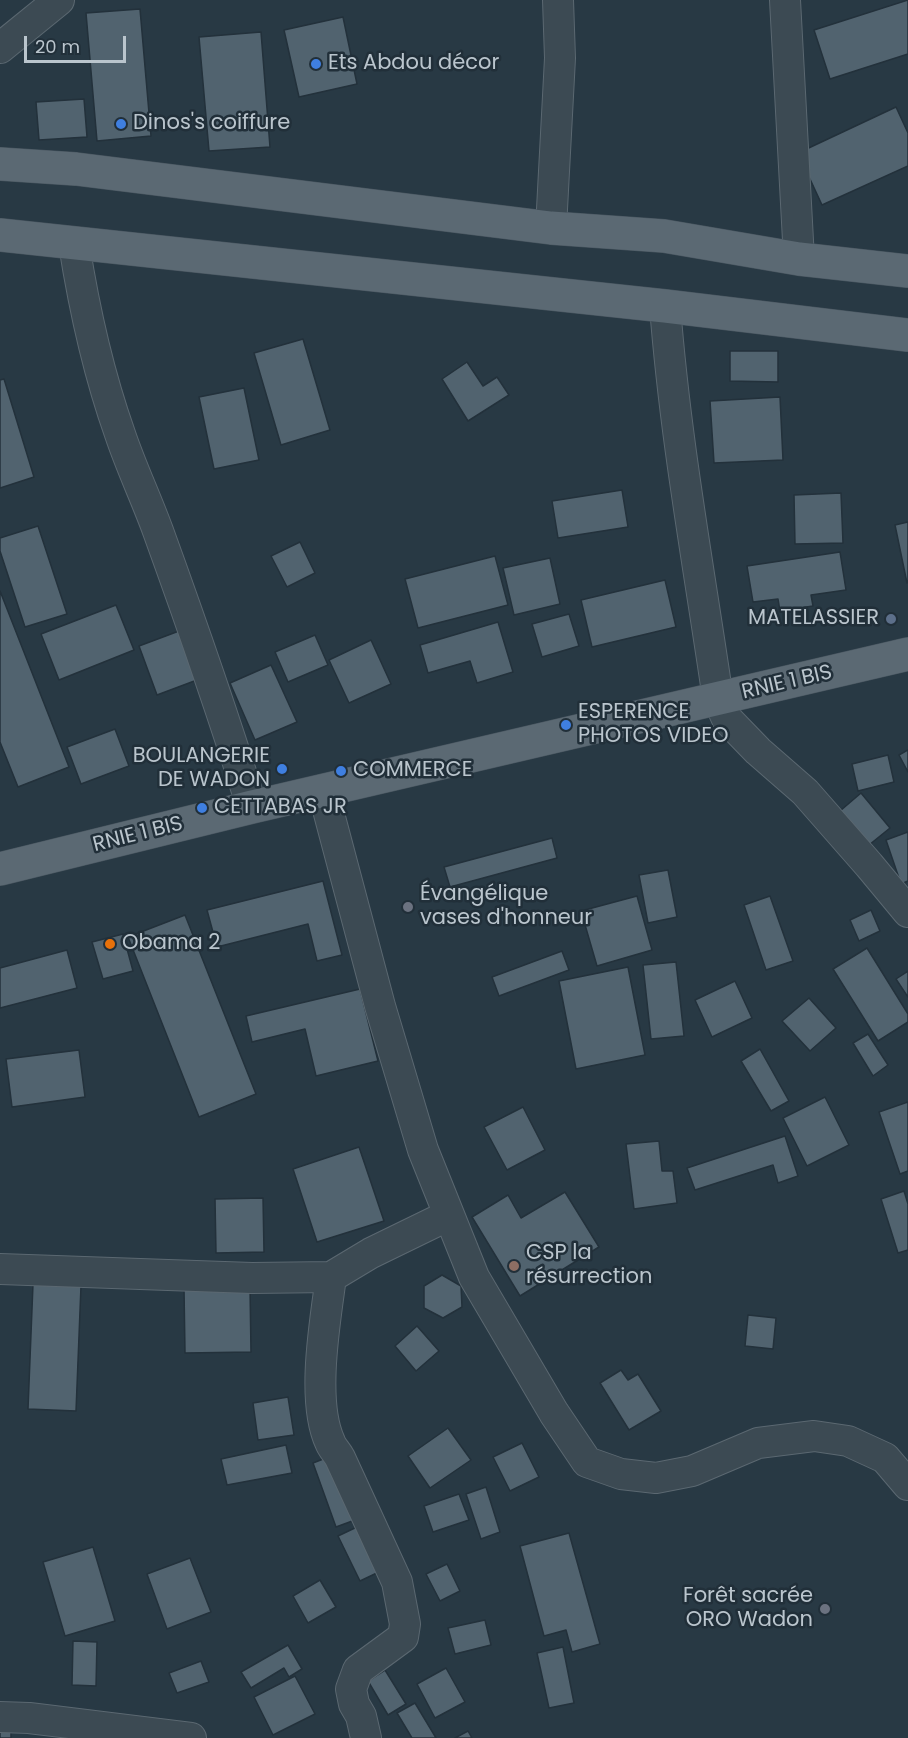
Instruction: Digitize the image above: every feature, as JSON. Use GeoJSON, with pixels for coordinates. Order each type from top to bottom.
{"type":"FeatureCollection","features":[{"type":"Feature","properties":{"kind":"main road"},"geometry":{"type":"LineString","coordinates":[[0,164],[76,169],[551,228],[664,236],[800,259],[908,271]]}},
{"type":"Feature","properties":{"kind":"main road"},"geometry":{"type":"LineString","coordinates":[[0,235],[665,306],[908,335]]}},
{"type":"Feature","properties":{"kind":"main road","name":"RNIE 1 BIS"},"geometry":{"type":"LineString","coordinates":[[0,869],[252,807],[908,654]]}},
{"type":"Feature","properties":{"kind":"street"},"geometry":{"type":"LineString","coordinates":[[0,48],[59,0]]}},
{"type":"Feature","properties":{"kind":"street"},"geometry":{"type":"LineString","coordinates":[[785,0],[800,259]]}},
{"type":"Feature","properties":{"kind":"street"},"geometry":{"type":"LineString","coordinates":[[551,2],[560,58],[551,228]]}},
{"type":"Feature","properties":{"kind":"street"},"geometry":{"type":"LineString","coordinates":[[74,244],[80,285],[96,358],[120,435],[157,529],[217,696],[252,807]]}},
{"type":"Feature","properties":{"kind":"street"},"geometry":{"type":"LineString","coordinates":[[665,306],[684,475],[718,699],[727,719],[758,751],[805,792],[908,912]]}},
{"type":"Feature","properties":{"kind":"street"},"geometry":{"type":"LineString","coordinates":[[323,791],[380,1006],[419,1139],[474,1277],[554,1413],[587,1461],[621,1474],[656,1478],[692,1472],[758,1443],[814,1436],[848,1441],[885,1458],[908,1485]]}},
{"type":"Feature","properties":{"kind":"street"},"geometry":{"type":"LineString","coordinates":[[0,1269],[252,1278],[331,1277],[371,1253],[449,1215]]}},
{"type":"Feature","properties":{"kind":"street"},"geometry":{"type":"LineString","coordinates":[[331,1277],[324,1330],[320,1400],[325,1426],[330,1444],[340,1458],[397,1582],[405,1624],[403,1637],[358,1670],[351,1689],[354,1704],[361,1716],[363,1737]]}},
{"type":"Feature","properties":{"kind":"street"},"geometry":{"type":"LineString","coordinates":[[0,1717],[29,1718],[191,1738]]}},
{"type":"Feature","properties":{"kind":"building"},"geometry":{"type":"Polygon","coordinates":[[[908,0],[908,54],[830,79],[814,30],[908,0]]]}},
{"type":"Feature","properties":{"kind":"building"},"geometry":{"type":"Polygon","coordinates":[[[140,9],[151,136],[97,141],[86,13],[140,9]]]}},
{"type":"Feature","properties":{"kind":"building"},"geometry":{"type":"Polygon","coordinates":[[[343,17],[357,84],[299,97],[284,30],[343,17]]]}},
{"type":"Feature","properties":{"kind":"building"},"geometry":{"type":"Polygon","coordinates":[[[261,32],[270,147],[209,151],[199,37],[261,32]]]}},
{"type":"Feature","properties":{"kind":"building"},"geometry":{"type":"Polygon","coordinates":[[[84,99],[87,137],[39,140],[36,102],[84,99]]]}},
{"type":"Feature","properties":{"kind":"building"},"geometry":{"type":"Polygon","coordinates":[[[896,107],[908,133],[908,166],[822,205],[798,153],[896,107]]]}},
{"type":"Feature","properties":{"kind":"building"},"geometry":{"type":"Polygon","coordinates":[[[303,339],[330,430],[281,445],[254,353],[303,339]]]}},
{"type":"Feature","properties":{"kind":"building"},"geometry":{"type":"Polygon","coordinates":[[[730,351],[778,351],[778,382],[730,381],[730,351]]]}},
{"type":"Feature","properties":{"kind":"building"},"geometry":{"type":"Polygon","coordinates":[[[467,362],[483,386],[497,377],[509,395],[468,421],[442,379],[467,362]]]}},
{"type":"Feature","properties":{"kind":"building"},"geometry":{"type":"Polygon","coordinates":[[[4,379],[34,477],[0,488],[0,380],[4,379]]]}},
{"type":"Feature","properties":{"kind":"building"},"geometry":{"type":"Polygon","coordinates":[[[244,388],[259,460],[214,469],[199,397],[244,388]]]}},
{"type":"Feature","properties":{"kind":"building"},"geometry":{"type":"Polygon","coordinates":[[[780,397],[783,460],[714,463],[710,401],[780,397]]]}},
{"type":"Feature","properties":{"kind":"building"},"geometry":{"type":"Polygon","coordinates":[[[622,490],[628,527],[558,538],[552,501],[622,490]]]}},
{"type":"Feature","properties":{"kind":"building"},"geometry":{"type":"Polygon","coordinates":[[[841,493],[843,543],[795,544],[794,495],[841,493]]]}},
{"type":"Feature","properties":{"kind":"building"},"geometry":{"type":"Polygon","coordinates":[[[908,522],[908,582],[907,583],[895,525],[908,522]]]}},
{"type":"Feature","properties":{"kind":"building"},"geometry":{"type":"Polygon","coordinates":[[[38,526],[67,614],[25,627],[0,551],[0,538],[38,526]]]}},
{"type":"Feature","properties":{"kind":"building"},"geometry":{"type":"Polygon","coordinates":[[[300,542],[315,573],[287,587],[271,556],[300,542]]]}},
{"type":"Feature","properties":{"kind":"building"},"geometry":{"type":"Polygon","coordinates":[[[840,552],[846,590],[811,595],[813,606],[780,611],[778,599],[753,602],[747,566],[840,552]]]}},
{"type":"Feature","properties":{"kind":"building"},"geometry":{"type":"Polygon","coordinates":[[[495,556],[508,605],[418,628],[405,579],[495,556]]]}},
{"type":"Feature","properties":{"kind":"building"},"geometry":{"type":"Polygon","coordinates":[[[550,558],[560,604],[514,615],[503,568],[550,558]]]}},
{"type":"Feature","properties":{"kind":"building"},"geometry":{"type":"Polygon","coordinates":[[[665,580],[676,627],[592,647],[581,600],[665,580]]]}},
{"type":"Feature","properties":{"kind":"building"},"geometry":{"type":"Polygon","coordinates":[[[0,591],[69,767],[18,787],[0,742],[0,591]]]}},
{"type":"Feature","properties":{"kind":"building"},"geometry":{"type":"Polygon","coordinates":[[[116,605],[134,650],[59,680],[41,634],[116,605]]]}},
{"type":"Feature","properties":{"kind":"building"},"geometry":{"type":"Polygon","coordinates":[[[569,614],[579,646],[542,657],[532,624],[569,614]]]}},
{"type":"Feature","properties":{"kind":"building"},"geometry":{"type":"Polygon","coordinates":[[[498,622],[513,672],[477,683],[470,661],[428,673],[420,645],[498,622]]]}},
{"type":"Feature","properties":{"kind":"building"},"geometry":{"type":"Polygon","coordinates":[[[179,631],[197,680],[157,695],[139,646],[179,631]]]}},
{"type":"Feature","properties":{"kind":"building"},"geometry":{"type":"Polygon","coordinates":[[[315,635],[328,665],[288,682],[275,652],[315,635]]]}},
{"type":"Feature","properties":{"kind":"building"},"geometry":{"type":"Polygon","coordinates":[[[371,640],[391,684],[349,703],[329,660],[371,640]]]}},
{"type":"Feature","properties":{"kind":"building"},"geometry":{"type":"Polygon","coordinates":[[[271,665],[297,722],[255,740],[230,683],[271,665]]]}},
{"type":"Feature","properties":{"kind":"building"},"geometry":{"type":"Polygon","coordinates":[[[115,729],[129,766],[81,784],[67,747],[115,729]]]}},
{"type":"Feature","properties":{"kind":"building"},"geometry":{"type":"Polygon","coordinates":[[[908,750],[908,772],[899,755],[908,750]]]}},
{"type":"Feature","properties":{"kind":"building"},"geometry":{"type":"Polygon","coordinates":[[[888,755],[894,782],[858,791],[852,764],[888,755]]]}},
{"type":"Feature","properties":{"kind":"building"},"geometry":{"type":"Polygon","coordinates":[[[861,793],[890,828],[869,845],[840,811],[861,793]]]}},
{"type":"Feature","properties":{"kind":"building"},"geometry":{"type":"Polygon","coordinates":[[[908,832],[908,881],[901,884],[886,840],[908,832]]]}},
{"type":"Feature","properties":{"kind":"building"},"geometry":{"type":"Polygon","coordinates":[[[552,838],[557,858],[450,887],[444,867],[552,838]]]}},
{"type":"Feature","properties":{"kind":"building"},"geometry":{"type":"Polygon","coordinates":[[[668,870],[677,917],[648,923],[639,875],[668,870]]]}},
{"type":"Feature","properties":{"kind":"building"},"geometry":{"type":"Polygon","coordinates":[[[323,881],[342,955],[317,961],[308,924],[217,947],[207,910],[323,881]]]}},
{"type":"Feature","properties":{"kind":"building"},"geometry":{"type":"Polygon","coordinates":[[[637,896],[652,950],[597,966],[581,911],[637,896]]]}},
{"type":"Feature","properties":{"kind":"building"},"geometry":{"type":"Polygon","coordinates":[[[770,896],[793,961],[766,970],[744,905],[770,896]]]}},
{"type":"Feature","properties":{"kind":"building"},"geometry":{"type":"Polygon","coordinates":[[[871,910],[880,931],[859,941],[850,920],[871,910]]]}},
{"type":"Feature","properties":{"kind":"building"},"geometry":{"type":"Polygon","coordinates":[[[185,915],[256,1094],[199,1117],[128,937],[185,915]]]}},
{"type":"Feature","properties":{"kind":"building"},"geometry":{"type":"Polygon","coordinates":[[[123,934],[133,971],[103,979],[92,942],[123,934]]]}},
{"type":"Feature","properties":{"kind":"building"},"geometry":{"type":"Polygon","coordinates":[[[867,948],[908,1014],[908,1022],[878,1041],[833,969],[867,948]]]}},
{"type":"Feature","properties":{"kind":"building"},"geometry":{"type":"Polygon","coordinates":[[[67,950],[77,988],[0,1008],[0,968],[67,950]]]}},
{"type":"Feature","properties":{"kind":"building"},"geometry":{"type":"Polygon","coordinates":[[[562,951],[569,970],[499,996],[492,977],[562,951]]]}},
{"type":"Feature","properties":{"kind":"building"},"geometry":{"type":"Polygon","coordinates":[[[676,962],[684,1036],[651,1039],[643,965],[676,962]]]}},
{"type":"Feature","properties":{"kind":"building"},"geometry":{"type":"Polygon","coordinates":[[[628,967],[645,1055],[576,1069],[559,981],[628,967]]]}},
{"type":"Feature","properties":{"kind":"building"},"geometry":{"type":"Polygon","coordinates":[[[908,971],[908,997],[896,979],[908,971]]]}},
{"type":"Feature","properties":{"kind":"building"},"geometry":{"type":"Polygon","coordinates":[[[735,981],[752,1018],[712,1037],[695,1000],[735,981]]]}},
{"type":"Feature","properties":{"kind":"building"},"geometry":{"type":"Polygon","coordinates":[[[360,989],[378,1061],[316,1076],[305,1029],[252,1042],[246,1016],[360,989]]]}},
{"type":"Feature","properties":{"kind":"building"},"geometry":{"type":"Polygon","coordinates":[[[809,998],[836,1028],[810,1051],[782,1021],[809,998]]]}},
{"type":"Feature","properties":{"kind":"building"},"geometry":{"type":"Polygon","coordinates":[[[868,1034],[888,1065],[873,1076],[853,1043],[868,1034]]]}},
{"type":"Feature","properties":{"kind":"building"},"geometry":{"type":"Polygon","coordinates":[[[760,1049],[789,1101],[771,1111],[741,1061],[760,1049]]]}},
{"type":"Feature","properties":{"kind":"building"},"geometry":{"type":"Polygon","coordinates":[[[79,1050],[85,1097],[12,1107],[6,1059],[79,1050]]]}},
{"type":"Feature","properties":{"kind":"building"},"geometry":{"type":"Polygon","coordinates":[[[825,1097],[849,1145],[807,1166],[783,1118],[825,1097]]]}},
{"type":"Feature","properties":{"kind":"building"},"geometry":{"type":"Polygon","coordinates":[[[908,1102],[908,1171],[900,1174],[879,1112],[908,1102]]]}},
{"type":"Feature","properties":{"kind":"building"},"geometry":{"type":"Polygon","coordinates":[[[523,1107],[545,1150],[507,1170],[484,1127],[523,1107]]]}},
{"type":"Feature","properties":{"kind":"building"},"geometry":{"type":"Polygon","coordinates":[[[785,1136],[798,1176],[778,1183],[773,1165],[695,1190],[687,1168],[785,1136]]]}},
{"type":"Feature","properties":{"kind":"building"},"geometry":{"type":"Polygon","coordinates":[[[659,1141],[662,1171],[673,1171],[677,1203],[634,1209],[626,1144],[659,1141]]]}},
{"type":"Feature","properties":{"kind":"building"},"geometry":{"type":"Polygon","coordinates":[[[359,1147],[384,1221],[317,1242],[293,1169],[359,1147]]]}},
{"type":"Feature","properties":{"kind":"building"},"geometry":{"type":"Polygon","coordinates":[[[904,1191],[908,1204],[908,1250],[898,1253],[881,1199],[904,1191]]]}},
{"type":"Feature","properties":{"kind":"building"},"geometry":{"type":"Polygon","coordinates":[[[565,1192],[599,1247],[520,1296],[472,1217],[508,1195],[521,1218],[565,1192]]]}},
{"type":"Feature","properties":{"kind":"building"},"geometry":{"type":"Polygon","coordinates":[[[263,1198],[264,1252],[216,1253],[215,1199],[263,1198]]]}},
{"type":"Feature","properties":{"kind":"building"},"geometry":{"type":"Polygon","coordinates":[[[442,1275],[461,1286],[462,1307],[443,1318],[424,1308],[424,1286],[442,1275]]]}},
{"type":"Feature","properties":{"kind":"building"},"geometry":{"type":"Polygon","coordinates":[[[33,1284],[81,1286],[76,1411],[28,1409],[33,1284]]]}},
{"type":"Feature","properties":{"kind":"building"},"geometry":{"type":"Polygon","coordinates":[[[250,1287],[251,1352],[185,1353],[184,1288],[250,1287]]]}},
{"type":"Feature","properties":{"kind":"building"},"geometry":{"type":"Polygon","coordinates":[[[748,1315],[776,1318],[773,1349],[745,1346],[748,1315]]]}},
{"type":"Feature","properties":{"kind":"building"},"geometry":{"type":"Polygon","coordinates":[[[417,1326],[439,1351],[416,1371],[395,1346],[417,1326]]]}},
{"type":"Feature","properties":{"kind":"building"},"geometry":{"type":"Polygon","coordinates":[[[621,1370],[628,1380],[638,1374],[661,1411],[629,1430],[600,1383],[621,1370]]]}},
{"type":"Feature","properties":{"kind":"building"},"geometry":{"type":"Polygon","coordinates":[[[288,1397],[294,1435],[258,1440],[253,1403],[288,1397]]]}},
{"type":"Feature","properties":{"kind":"building"},"geometry":{"type":"Polygon","coordinates":[[[448,1428],[471,1460],[430,1488],[408,1456],[448,1428]]]}},
{"type":"Feature","properties":{"kind":"building"},"geometry":{"type":"Polygon","coordinates":[[[522,1443],[539,1477],[510,1491],[493,1457],[522,1443]]]}},
{"type":"Feature","properties":{"kind":"building"},"geometry":{"type":"Polygon","coordinates":[[[286,1445],[292,1473],[227,1485],[221,1459],[286,1445]]]}},
{"type":"Feature","properties":{"kind":"building"},"geometry":{"type":"Polygon","coordinates":[[[331,1456],[355,1520],[336,1527],[313,1463],[331,1456]]]}},
{"type":"Feature","properties":{"kind":"building"},"geometry":{"type":"Polygon","coordinates":[[[486,1487],[500,1532],[481,1539],[466,1494],[486,1487]]]}},
{"type":"Feature","properties":{"kind":"building"},"geometry":{"type":"Polygon","coordinates":[[[459,1494],[469,1520],[433,1532],[424,1506],[459,1494]]]}},
{"type":"Feature","properties":{"kind":"building"},"geometry":{"type":"Polygon","coordinates":[[[359,1526],[381,1571],[360,1581],[338,1536],[359,1526]]]}},
{"type":"Feature","properties":{"kind":"building"},"geometry":{"type":"Polygon","coordinates":[[[569,1533],[600,1644],[572,1652],[566,1630],[544,1636],[520,1546],[569,1533]]]}},
{"type":"Feature","properties":{"kind":"building"},"geometry":{"type":"Polygon","coordinates":[[[93,1547],[115,1621],[65,1636],[43,1562],[93,1547]]]}},
{"type":"Feature","properties":{"kind":"building"},"geometry":{"type":"Polygon","coordinates":[[[190,1558],[211,1612],[167,1629],[147,1574],[190,1558]]]}},
{"type":"Feature","properties":{"kind":"building"},"geometry":{"type":"Polygon","coordinates":[[[447,1564],[460,1591],[440,1601],[426,1574],[447,1564]]]}},
{"type":"Feature","properties":{"kind":"building"},"geometry":{"type":"Polygon","coordinates":[[[320,1580],[336,1607],[308,1623],[293,1596],[320,1580]]]}},
{"type":"Feature","properties":{"kind":"building"},"geometry":{"type":"Polygon","coordinates":[[[485,1620],[491,1645],[455,1654],[448,1628],[485,1620]]]}},
{"type":"Feature","properties":{"kind":"building"},"geometry":{"type":"Polygon","coordinates":[[[73,1641],[97,1642],[96,1686],[72,1685],[73,1641]]]}},
{"type":"Feature","properties":{"kind":"building"},"geometry":{"type":"Polygon","coordinates":[[[288,1645],[302,1669],[289,1677],[284,1668],[251,1688],[241,1672],[288,1645]]]}},
{"type":"Feature","properties":{"kind":"building"},"geometry":{"type":"Polygon","coordinates":[[[563,1647],[574,1703],[549,1708],[537,1653],[563,1647]]]}},
{"type":"Feature","properties":{"kind":"building"},"geometry":{"type":"Polygon","coordinates":[[[201,1661],[209,1682],[177,1693],[169,1673],[201,1661]]]}},
{"type":"Feature","properties":{"kind":"building"},"geometry":{"type":"Polygon","coordinates":[[[446,1668],[465,1702],[435,1718],[417,1684],[446,1668]]]}},
{"type":"Feature","properties":{"kind":"building"},"geometry":{"type":"Polygon","coordinates":[[[385,1670],[406,1704],[388,1715],[368,1681],[385,1670]]]}},
{"type":"Feature","properties":{"kind":"building"},"geometry":{"type":"Polygon","coordinates":[[[295,1676],[315,1714],[273,1735],[254,1697],[295,1676]]]}},
{"type":"Feature","properties":{"kind":"building"},"geometry":{"type":"Polygon","coordinates":[[[415,1703],[436,1738],[412,1738],[397,1713],[415,1703]]]}},
{"type":"Feature","properties":{"kind":"building"},"geometry":{"type":"Polygon","coordinates":[[[0,1730],[11,1730],[11,1738],[0,1738],[0,1730]]]}},
{"type":"Feature","properties":{"kind":"building"},"geometry":{"type":"Polygon","coordinates":[[[468,1731],[472,1738],[455,1738],[468,1731]]]}},
{"type":"Feature","properties":{"kind":"place","name":"Ets Abdou décor"},"geometry":{"type":"Point","coordinates":[316,64]}},
{"type":"Feature","properties":{"kind":"place","name":"Dinos's coiffure"},"geometry":{"type":"Point","coordinates":[121,124]}},
{"type":"Feature","properties":{"kind":"place","name":"MATELASSIER"},"geometry":{"type":"Point","coordinates":[891,619]}},
{"type":"Feature","properties":{"kind":"place","name":"ESPERENCE PHOTOS VIDEO"},"geometry":{"type":"Point","coordinates":[566,725]}},
{"type":"Feature","properties":{"kind":"place","name":"BOULANGERIE DE WADON"},"geometry":{"type":"Point","coordinates":[282,769]}},
{"type":"Feature","properties":{"kind":"place","name":"COMMERCE"},"geometry":{"type":"Point","coordinates":[341,771]}},
{"type":"Feature","properties":{"kind":"place","name":"CETTABAS JR"},"geometry":{"type":"Point","coordinates":[202,808]}},
{"type":"Feature","properties":{"kind":"place","name":"Évangélique vases d'honneur"},"geometry":{"type":"Point","coordinates":[408,907]}},
{"type":"Feature","properties":{"kind":"place","name":"Obama 2"},"geometry":{"type":"Point","coordinates":[110,944]}},
{"type":"Feature","properties":{"kind":"place","name":"CSP la résurrection"},"geometry":{"type":"Point","coordinates":[514,1266]}},
{"type":"Feature","properties":{"kind":"place","name":"Forêt sacrée ORO Wadon"},"geometry":{"type":"Point","coordinates":[825,1609]}}]}
